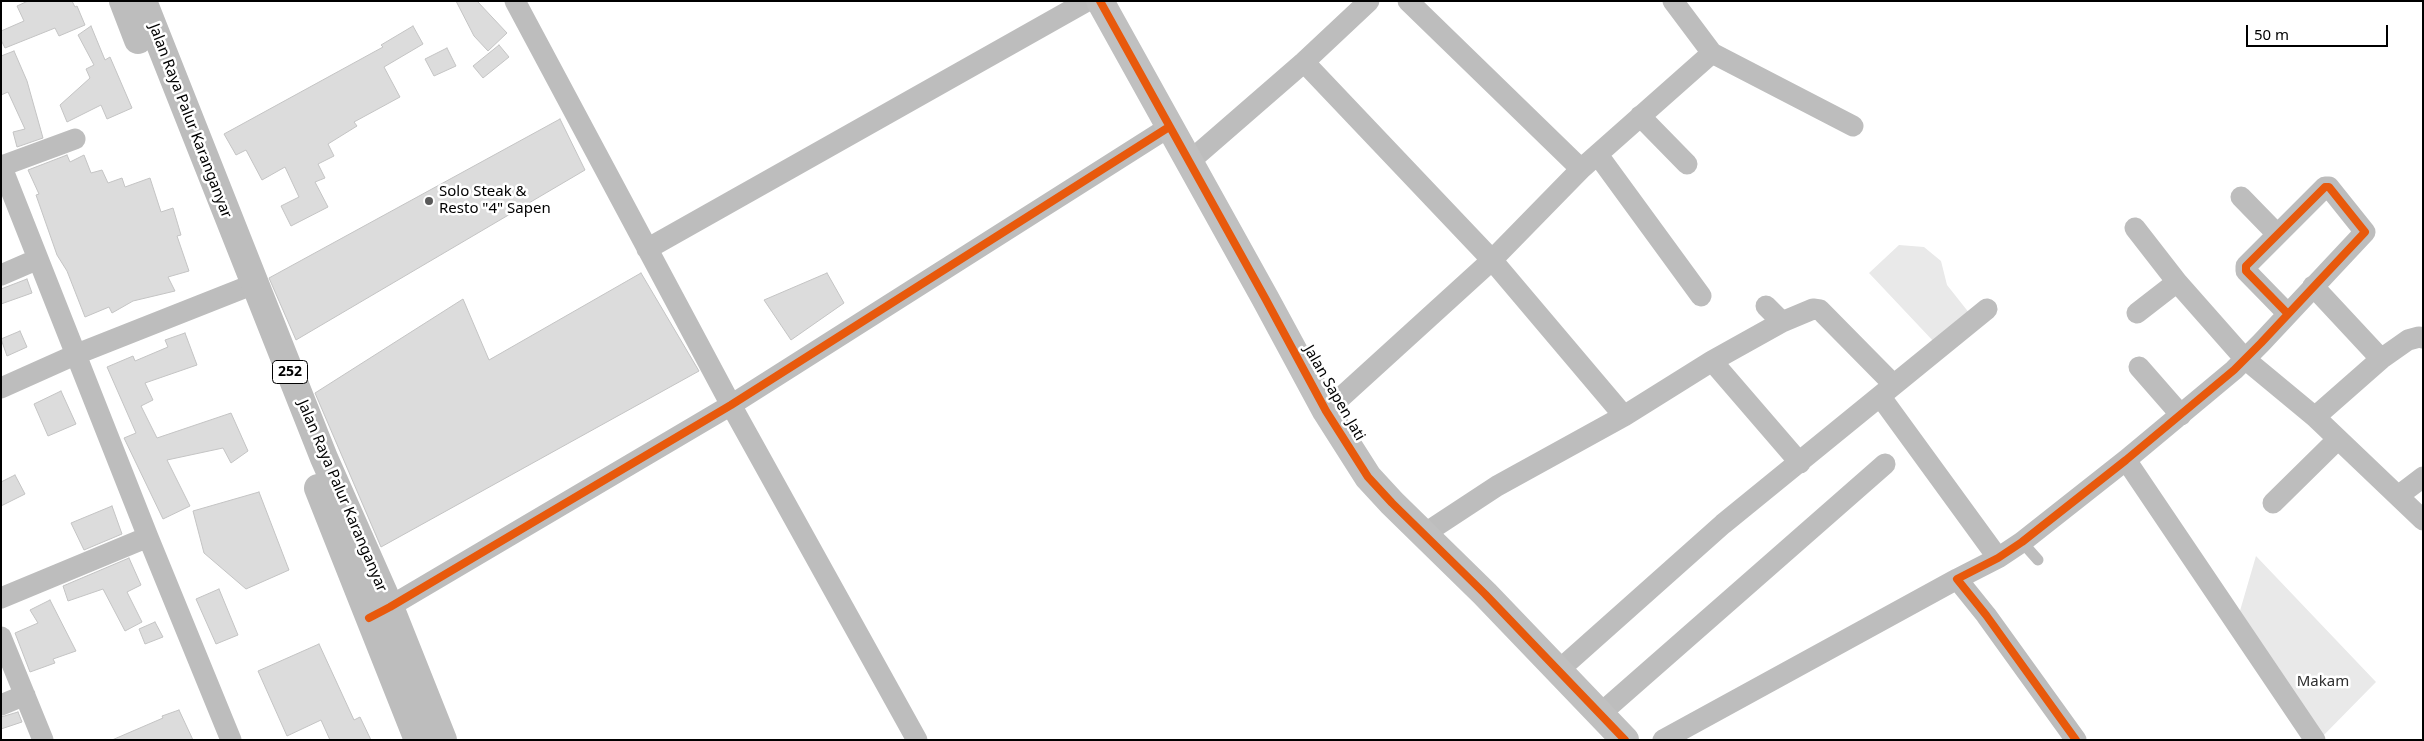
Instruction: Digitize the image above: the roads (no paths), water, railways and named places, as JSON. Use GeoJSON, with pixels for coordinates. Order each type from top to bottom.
{"type":"FeatureCollection","features":[{"type":"Feature","properties":{"kind":"main road","name":"Jalan Raya Palur Karanganyar"},"geometry":{"type":"LineString","coordinates":[[135,3],[316,462],[380,613],[444,740]]}},
{"type":"Feature","properties":{"kind":"main road","name":"Jalan Raya Palur Karanganyar"},"geometry":{"type":"LineString","coordinates":[[380,613],[418,740]]}},
{"type":"Feature","properties":{"kind":"street"},"geometry":{"type":"LineString","coordinates":[[515,1],[731,405],[917,740]]}},
{"type":"Feature","properties":{"kind":"street"},"geometry":{"type":"LineString","coordinates":[[647,250],[1087,1]]}},
{"type":"Feature","properties":{"kind":"street","name":"Jalan Sapen Jati"},"geometry":{"type":"LineString","coordinates":[[1100,1],[1169,127],[1190,161],[1326,411],[1368,477],[1485,594],[1625,740]]}},
{"type":"Feature","properties":{"kind":"street"},"geometry":{"type":"LineString","coordinates":[[1408,1],[1582,169]]}},
{"type":"Feature","properties":{"kind":"street"},"geometry":{"type":"LineString","coordinates":[[1673,1],[1712,53],[1853,126]]}},
{"type":"Feature","properties":{"kind":"street"},"geometry":{"type":"LineString","coordinates":[[1190,161],[1304,62],[1368,2]]}},
{"type":"Feature","properties":{"kind":"street"},"geometry":{"type":"LineString","coordinates":[[1326,411],[1492,260],[1582,169],[1712,53]]}},
{"type":"Feature","properties":{"kind":"street"},"geometry":{"type":"LineString","coordinates":[[1304,62],[1492,260],[1624,416]]}},
{"type":"Feature","properties":{"kind":"street"},"geometry":{"type":"LineString","coordinates":[[1640,116],[1687,164]]}},
{"type":"Feature","properties":{"kind":"street"},"geometry":{"type":"LineString","coordinates":[[380,613],[731,405],[1169,127]]}},
{"type":"Feature","properties":{"kind":"street"},"geometry":{"type":"LineString","coordinates":[[75,139],[1,166],[77,354],[148,538],[231,740]]}},
{"type":"Feature","properties":{"kind":"street"},"geometry":{"type":"LineString","coordinates":[[1598,155],[1701,296]]}},
{"type":"Feature","properties":{"kind":"street"},"geometry":{"type":"LineString","coordinates":[[1663,740],[1925,594],[1998,558],[2022,542],[2181,415],[2245,359],[2364,235],[2366,230],[2327,186],[2248,263],[2246,268],[2288,314]]}},
{"type":"Feature","properties":{"kind":"street"},"geometry":{"type":"LineString","coordinates":[[2241,197],[2277,234]]}},
{"type":"Feature","properties":{"kind":"street"},"geometry":{"type":"LineString","coordinates":[[2135,228],[2177,282],[2245,359],[2315,417],[2423,520]]}},
{"type":"Feature","properties":{"kind":"street"},"geometry":{"type":"LineString","coordinates":[[1,275],[38,258]]}},
{"type":"Feature","properties":{"kind":"street"},"geometry":{"type":"LineString","coordinates":[[2137,313],[2177,282]]}},
{"type":"Feature","properties":{"kind":"street"},"geometry":{"type":"LineString","coordinates":[[1,388],[77,354],[248,286]]}},
{"type":"Feature","properties":{"kind":"street"},"geometry":{"type":"LineString","coordinates":[[2313,286],[2381,359]]}},
{"type":"Feature","properties":{"kind":"street"},"geometry":{"type":"LineString","coordinates":[[1766,306],[1782,322]]}},
{"type":"Feature","properties":{"kind":"street"},"geometry":{"type":"LineString","coordinates":[[1424,534],[1497,486],[1624,416],[1712,361],[1782,322],[1813,309],[1820,310],[1886,390],[1998,558]]}},
{"type":"Feature","properties":{"kind":"street"},"geometry":{"type":"LineString","coordinates":[[1559,670],[1723,524],[1987,310]]}},
{"type":"Feature","properties":{"kind":"street"},"geometry":{"type":"LineString","coordinates":[[2315,417],[2381,359],[2408,340],[2419,337],[2423,338]]}},
{"type":"Feature","properties":{"kind":"street"},"geometry":{"type":"LineString","coordinates":[[1712,361],[1800,463]]}},
{"type":"Feature","properties":{"kind":"street"},"geometry":{"type":"LineString","coordinates":[[2139,368],[2181,415]]}},
{"type":"Feature","properties":{"kind":"street"},"geometry":{"type":"LineString","coordinates":[[2273,503],[2338,439]]}},
{"type":"Feature","properties":{"kind":"street"},"geometry":{"type":"LineString","coordinates":[[2126,460],[2316,740]]}},
{"type":"Feature","properties":{"kind":"street"},"geometry":{"type":"LineString","coordinates":[[1600,714],[1885,464]]}},
{"type":"Feature","properties":{"kind":"street"},"geometry":{"type":"LineString","coordinates":[[2398,496],[2423,477]]}},
{"type":"Feature","properties":{"kind":"street"},"geometry":{"type":"LineString","coordinates":[[1,598],[148,538]]}},
{"type":"Feature","properties":{"kind":"street"},"geometry":{"type":"LineString","coordinates":[[1957,579],[1986,615],[2076,740]]}},
{"type":"Feature","properties":{"kind":"street"},"geometry":{"type":"LineString","coordinates":[[1,637],[43,740]]}},
{"type":"Feature","properties":{"kind":"street"},"geometry":{"type":"LineString","coordinates":[[1,704],[25,695]]}},
{"type":"Feature","properties":{"kind":"lane"},"geometry":{"type":"LineString","coordinates":[[2022,542],[2038,560]]}},
{"type":"Feature","properties":{"kind":"place","name":"Solo Steak & Resto \"4\" Sapen"},"geometry":{"type":"Point","coordinates":[429,201]}},
{"type":"Feature","properties":{"kind":"park label","name":"Makam"},"geometry":{"type":"Point","coordinates":[2323,682]}}]}
